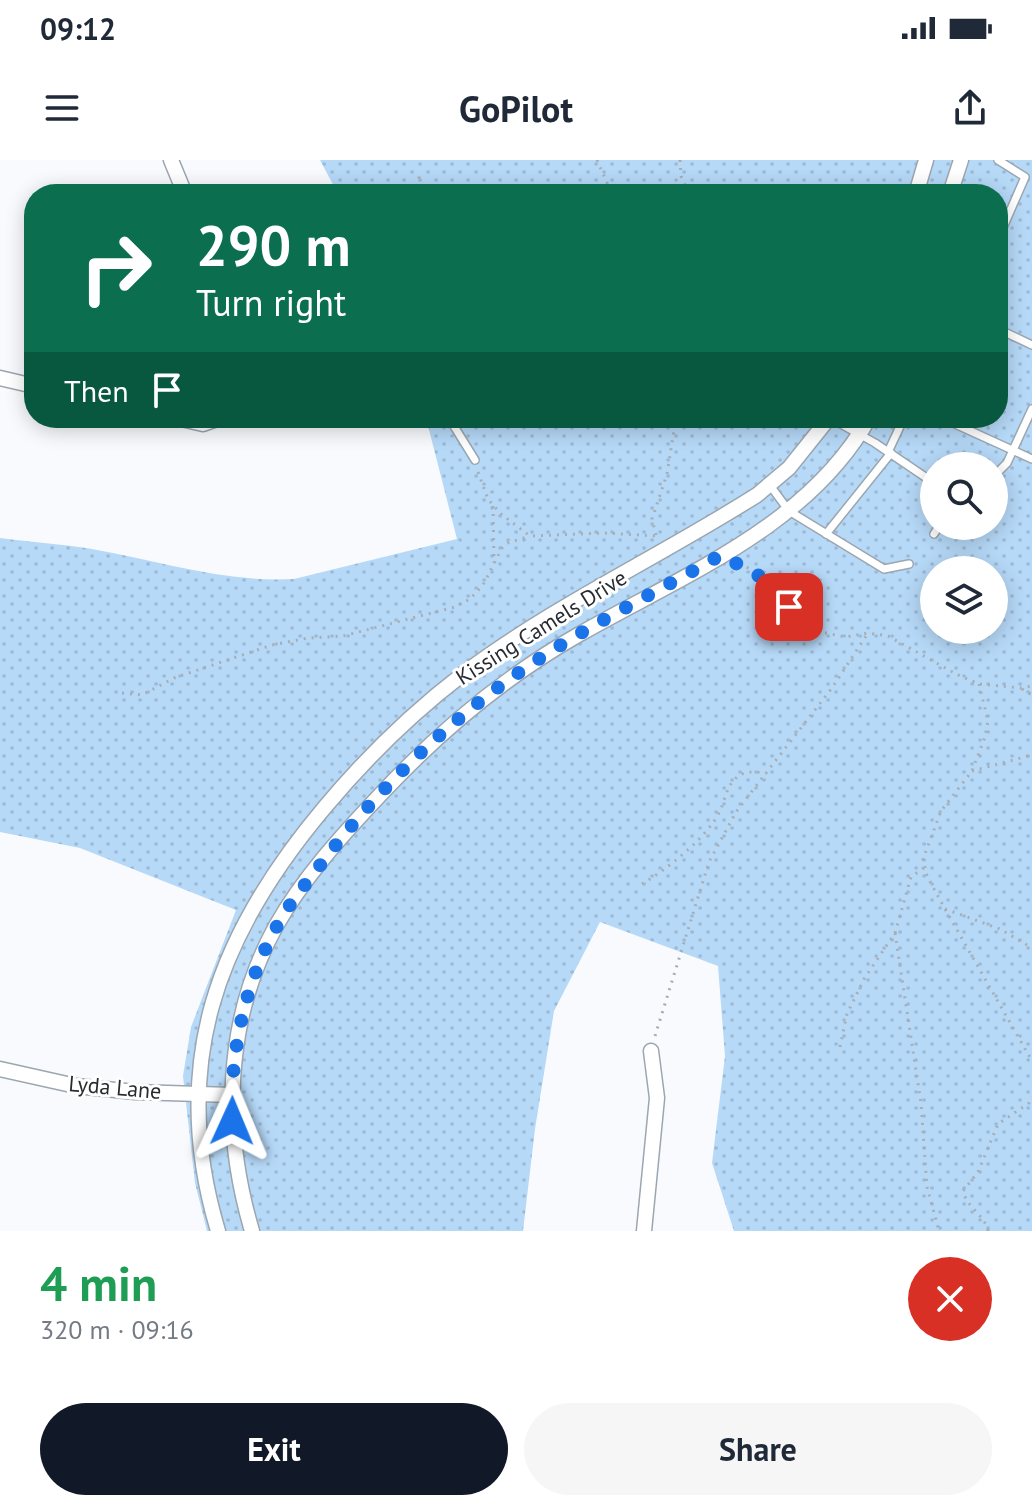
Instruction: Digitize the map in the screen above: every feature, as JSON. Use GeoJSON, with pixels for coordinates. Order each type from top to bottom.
{"type":"FeatureCollection","features":[{"type":"Feature","properties":{"kind":"street"},"geometry":{"type":"LineString","coordinates":[[171,160],[181,184]]}},
{"type":"Feature","properties":{"kind":"street"},"geometry":{"type":"LineString","coordinates":[[919,184],[926,160]]}},
{"type":"Feature","properties":{"kind":"street"},"geometry":{"type":"LineString","coordinates":[[953,184],[961,160]]}},
{"type":"Feature","properties":{"kind":"street"},"geometry":{"type":"LineString","coordinates":[[0,378],[24,384]]}},
{"type":"Feature","properties":{"kind":"street","name":"Kissing Camels Drive"},"geometry":{"type":"LineString","coordinates":[[218,1231],[203,1170],[198,1093],[205,1029],[233,945],[258,897],[294,844],[385,741],[464,673],[525,632],[744,503],[789,468],[822,428]]}},
{"type":"Feature","properties":{"kind":"street","name":"Kissing Camels Drive"},"geometry":{"type":"LineString","coordinates":[[252,1231],[239,1179],[231,1095],[241,1024],[248,994],[265,950],[301,890],[361,814],[457,720],[526,667],[721,555],[789,511],[845,455],[863,428]]}},
{"type":"Feature","properties":{"kind":"street"},"geometry":{"type":"LineString","coordinates":[[644,1231],[657,1098],[651,1051]]}},
{"type":"Feature","properties":{"kind":"street","name":"Lyda Lane"},"geometry":{"type":"LineString","coordinates":[[0,1069],[76,1086],[135,1092],[231,1095]]}},
{"type":"Feature","properties":{"kind":"lane"},"geometry":{"type":"LineString","coordinates":[[998,160],[1029,178],[1008,219]]}},
{"type":"Feature","properties":{"kind":"lane"},"geometry":{"type":"LineString","coordinates":[[1008,334],[1032,345]]}},
{"type":"Feature","properties":{"kind":"lane"},"geometry":{"type":"LineString","coordinates":[[1008,460],[1032,409]]}},
{"type":"Feature","properties":{"kind":"lane"},"geometry":{"type":"LineString","coordinates":[[455,428],[475,460]]}},
{"type":"Feature","properties":{"kind":"lane"},"geometry":{"type":"LineString","coordinates":[[849,428],[920,473]]}},
{"type":"Feature","properties":{"kind":"lane"},"geometry":{"type":"LineString","coordinates":[[826,534],[889,452],[900,428]]}},
{"type":"Feature","properties":{"kind":"lane"},"geometry":{"type":"LineString","coordinates":[[964,428],[1032,459]]}},
{"type":"Feature","properties":{"kind":"lane"},"geometry":{"type":"LineString","coordinates":[[769,484],[789,511],[884,569],[909,564]]}},
{"type":"Feature","properties":{"kind":"path"},"geometry":{"type":"LineString","coordinates":[[597,160],[608,184]]}},
{"type":"Feature","properties":{"kind":"path"},"geometry":{"type":"LineString","coordinates":[[680,160],[685,184]]}},
{"type":"Feature","properties":{"kind":"path"},"geometry":{"type":"LineString","coordinates":[[418,173],[420,184]]}},
{"type":"Feature","properties":{"kind":"path"},"geometry":{"type":"LineString","coordinates":[[656,535],[652,519],[667,474],[674,428]]}},
{"type":"Feature","properties":{"kind":"path"},"geometry":{"type":"LineString","coordinates":[[475,460],[488,499],[501,514],[530,536]]}},
{"type":"Feature","properties":{"kind":"path"},"geometry":{"type":"LineString","coordinates":[[493,504],[494,566]]}},
{"type":"Feature","properties":{"kind":"path"},"geometry":{"type":"LineString","coordinates":[[122,693],[142,695],[174,678],[272,645],[308,638],[343,636],[455,607],[470,599],[483,585],[502,548],[530,536],[604,533],[656,535],[677,543]]}},
{"type":"Feature","properties":{"kind":"path"},"geometry":{"type":"LineString","coordinates":[[721,555],[770,582],[803,622],[821,632],[846,637],[868,633],[888,636],[979,684],[1021,688],[1032,686]]}},
{"type":"Feature","properties":{"kind":"path"},"geometry":{"type":"LineString","coordinates":[[651,1051],[709,862],[736,812],[824,699],[868,633]]}},
{"type":"Feature","properties":{"kind":"path"},"geometry":{"type":"LineString","coordinates":[[979,684],[988,721],[972,771],[941,811],[923,859],[945,909],[1032,1061]]}},
{"type":"Feature","properties":{"kind":"path"},"geometry":{"type":"LineString","coordinates":[[1021,688],[1032,695]]}},
{"type":"Feature","properties":{"kind":"path"},"geometry":{"type":"LineString","coordinates":[[972,771],[1032,755]]}},
{"type":"Feature","properties":{"kind":"path"},"geometry":{"type":"LineString","coordinates":[[642,884],[665,871],[711,825],[720,812],[727,789],[737,776],[750,771],[766,773]]}},
{"type":"Feature","properties":{"kind":"path"},"geometry":{"type":"LineString","coordinates":[[840,1047],[847,1014],[864,979],[895,933],[911,877],[925,867]]}},
{"type":"Feature","properties":{"kind":"path"},"geometry":{"type":"LineString","coordinates":[[945,909],[1000,929],[1032,948]]}},
{"type":"Feature","properties":{"kind":"path"},"geometry":{"type":"LineString","coordinates":[[895,933],[921,1103],[927,1187],[939,1231]]}},
{"type":"Feature","properties":{"kind":"path"},"geometry":{"type":"LineString","coordinates":[[988,1231],[986,1224],[966,1203],[963,1191],[978,1172],[998,1124],[1029,1103],[1032,1097]]}},
{"type":"Feature","properties":{"kind":"shaded area"},"geometry":{"type":"Polygon","coordinates":[[[320,160],[1032,160],[1032,1231],[734,1231],[712,1163],[725,1056],[718,966],[600,922],[554,1011],[523,1231],[207,1231],[195,1183],[183,1076],[191,1027],[236,910],[80,848],[0,832],[0,538],[92,549],[243,578],[294,579],[457,539],[429,428],[1008,428],[1008,184],[333,184],[320,160]]]}},
{"type":"Feature","properties":{"kind":"route"},"geometry":{"type":"LineString","coordinates":[[232,1121],[231,1095],[241,1024],[248,994],[277,926],[333,847],[433,741],[526,667],[721,555],[770,582],[789,607]]}}]}
